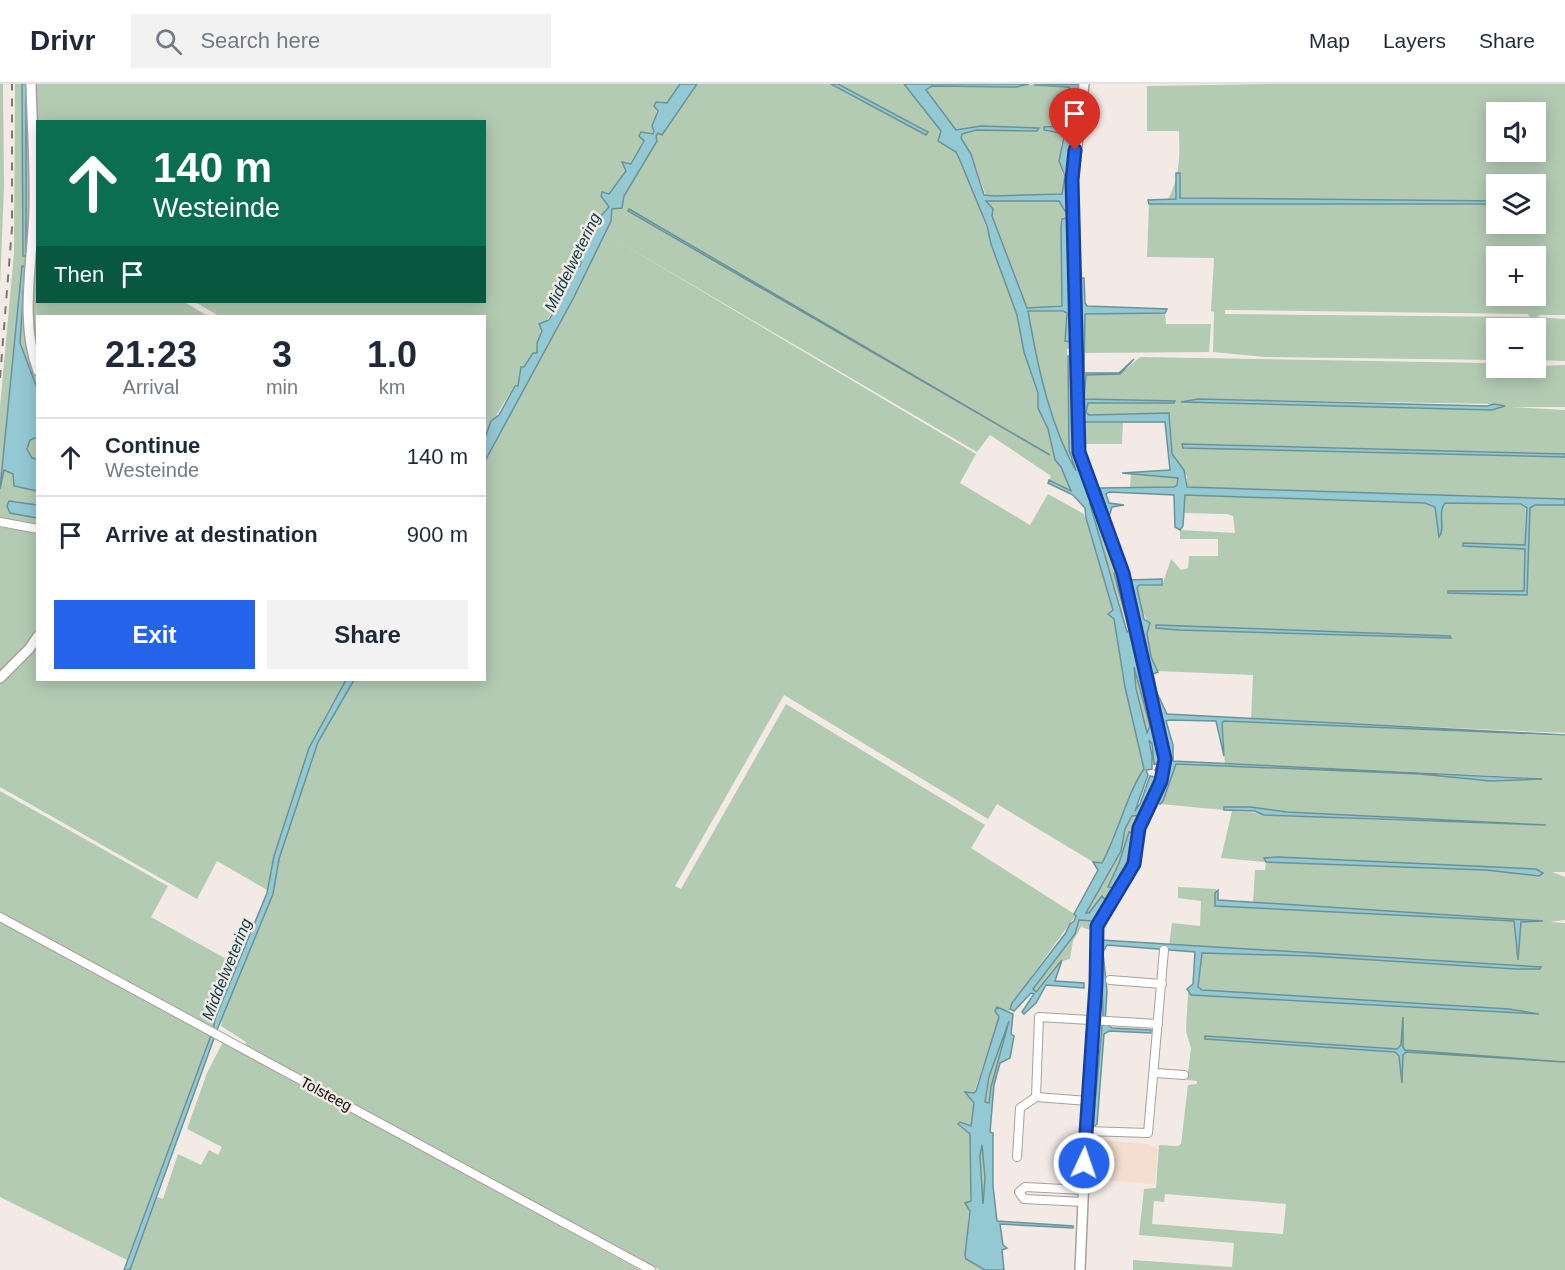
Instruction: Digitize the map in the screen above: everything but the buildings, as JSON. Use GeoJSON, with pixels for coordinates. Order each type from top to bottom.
{"type":"FeatureCollection","features":[{"type":"Feature","properties":{"kind":"street"},"geometry":{"type":"LineString","coordinates":[[31,84],[34,207],[28,322],[30,347],[36,365]]}},
{"type":"Feature","properties":{"kind":"street"},"geometry":{"type":"LineString","coordinates":[[1080,1270],[1088,1101],[1101,1020],[1097,926],[1131,869],[1139,828],[1161,781],[1165,759],[1123,573],[1079,452],[1072,180],[1084,84]]}},
{"type":"Feature","properties":{"kind":"street"},"geometry":{"type":"LineString","coordinates":[[0,522],[36,529]]}},
{"type":"Feature","properties":{"kind":"street"},"geometry":{"type":"LineString","coordinates":[[0,678],[36,639]]}},
{"type":"Feature","properties":{"kind":"street","name":"Tolsteeg"},"geometry":{"type":"LineString","coordinates":[[0,917],[651,1270]]}},
{"type":"Feature","properties":{"kind":"street"},"geometry":{"type":"LineString","coordinates":[[1086,1131],[1148,1133],[1164,950]]}},
{"type":"Feature","properties":{"kind":"street"},"geometry":{"type":"LineString","coordinates":[[1110,980],[1161,984]]}},
{"type":"Feature","properties":{"kind":"street"},"geometry":{"type":"LineString","coordinates":[[1036,1097],[1039,1017],[1158,1024]]}},
{"type":"Feature","properties":{"kind":"street"},"geometry":{"type":"LineString","coordinates":[[1155,1073],[1184,1075]]}},
{"type":"Feature","properties":{"kind":"street"},"geometry":{"type":"LineString","coordinates":[[1017,1157],[1020,1108],[1036,1097],[1088,1101]]}},
{"type":"Feature","properties":{"kind":"street"},"geometry":{"type":"LineString","coordinates":[[1083,1190],[1025,1187],[1019,1192],[1024,1199],[1083,1202]]}},
{"type":"Feature","properties":{"kind":"shaded area"},"geometry":{"type":"Polygon","coordinates":[[[1095,1140],[1149,1144],[1158,1149],[1155,1184],[1092,1179],[1095,1140]]]}},
{"type":"Feature","properties":{"kind":"green space"},"geometry":{"type":"Polygon","coordinates":[[[0,84],[3,84],[4,187],[0,287],[0,84]]]}},
{"type":"Feature","properties":{"kind":"green space"},"geometry":{"type":"Polygon","coordinates":[[[15,84],[22,84],[23,256],[26,256],[26,84],[28,84],[31,196],[25,327],[28,352],[36,376],[36,505],[16,501],[8,503],[10,513],[36,518],[36,524],[0,518],[0,407],[14,253],[15,84]]]}},
{"type":"Feature","properties":{"kind":"green space"},"geometry":{"type":"Polygon","coordinates":[[[35,84],[680,84],[667,103],[657,108],[653,134],[641,132],[644,141],[631,164],[624,162],[626,171],[613,192],[609,195],[604,192],[601,196],[609,207],[607,212],[600,217],[582,252],[575,252],[581,262],[580,267],[574,269],[569,280],[561,280],[565,292],[541,329],[537,353],[533,353],[521,373],[518,386],[515,386],[506,399],[486,436],[486,315],[217,315],[197,303],[486,303],[486,120],[36,120],[36,144],[35,84]]]}},
{"type":"Feature","properties":{"kind":"green space"},"geometry":{"type":"Polygon","coordinates":[[[697,84],[831,84],[926,135],[927,132],[838,84],[904,84],[935,121],[950,148],[956,152],[970,181],[1017,315],[1024,352],[1038,393],[1038,408],[1048,429],[1056,460],[1071,492],[1049,480],[1051,476],[990,435],[977,452],[609,236],[976,454],[960,483],[1030,525],[1048,494],[1084,514],[1113,610],[1125,687],[1144,769],[1102,863],[1093,862],[997,804],[988,819],[784,695],[675,886],[681,889],[786,704],[985,825],[971,848],[1076,915],[1012,1003],[1009,1012],[998,1007],[995,1011],[999,1017],[972,1099],[974,1103],[971,1126],[958,1124],[970,1134],[972,1179],[965,1256],[966,1259],[985,1270],[660,1270],[245,1046],[246,1042],[221,1026],[223,1013],[273,894],[279,859],[318,742],[353,681],[486,681],[486,459],[574,297],[611,221],[613,208],[622,208],[624,196],[657,141],[658,133],[662,134],[697,84]],[[629,209],[628,211],[987,419],[629,209]]]}},
{"type":"Feature","properties":{"kind":"green space"},"geometry":{"type":"Polygon","coordinates":[[[1035,84],[1069,87],[1070,90],[1064,126],[1044,127],[1044,130],[1060,133],[1064,137],[1061,145],[1062,173],[1065,176],[1062,194],[986,196],[971,154],[961,138],[962,133],[976,130],[1037,131],[1038,128],[981,126],[956,130],[925,90],[932,86],[1016,87],[1035,84]]]}},
{"type":"Feature","properties":{"kind":"green space"},"geometry":{"type":"Polygon","coordinates":[[[1080,84],[1076,126],[1073,348],[1067,349],[1070,457],[1075,471],[1045,393],[1028,311],[1066,312],[1066,342],[1070,236],[1068,222],[1062,305],[1027,308],[992,216],[994,211],[990,212],[986,201],[1059,201],[1065,211],[1066,175],[1080,84]]]}},
{"type":"Feature","properties":{"kind":"green space"},"geometry":{"type":"Polygon","coordinates":[[[1565,84],[1565,315],[1537,317],[1565,319],[1565,361],[1546,360],[1546,318],[1486,318],[1486,360],[1265,357],[1213,352],[1214,312],[1211,311],[1214,258],[1147,257],[1149,203],[1166,203],[1171,194],[1177,177],[1179,131],[1147,131],[1147,86],[1565,84]],[[1225,310],[1225,314],[1530,317],[1528,314],[1225,310]]]}},
{"type":"Feature","properties":{"kind":"green space"},"geometry":{"type":"Polygon","coordinates":[[[36,229],[36,303],[186,303],[206,315],[36,315],[36,355],[31,319],[36,229]]]}},
{"type":"Feature","properties":{"kind":"green space"},"geometry":{"type":"Polygon","coordinates":[[[1088,312],[1165,313],[1166,324],[1211,324],[1209,352],[1085,353],[1085,314],[1088,312]]]}},
{"type":"Feature","properties":{"kind":"green space"},"geometry":{"type":"Polygon","coordinates":[[[1140,357],[1486,363],[1486,378],[1546,378],[1546,366],[1565,365],[1565,407],[1510,407],[1565,410],[1565,454],[1206,444],[1183,448],[1565,457],[1565,499],[1187,487],[1187,476],[1172,454],[1170,413],[1088,415],[1086,412],[1088,403],[1174,403],[1084,399],[1086,375],[1120,374],[1140,357]],[[1198,399],[1181,402],[1492,410],[1504,406],[1496,404],[1198,399]]]}},
{"type":"Feature","properties":{"kind":"green space"},"geometry":{"type":"Polygon","coordinates":[[[1123,421],[1122,444],[1083,444],[1082,422],[1123,421]]]}},
{"type":"Feature","properties":{"kind":"green space"},"geometry":{"type":"Polygon","coordinates":[[[1131,474],[1176,476],[1178,482],[1174,487],[1130,488],[1131,474]]]}},
{"type":"Feature","properties":{"kind":"green space"},"geometry":{"type":"Polygon","coordinates":[[[1183,495],[1425,503],[1435,507],[1439,537],[1445,503],[1526,505],[1525,545],[1463,546],[1525,549],[1524,591],[1449,591],[1449,593],[1526,595],[1530,508],[1535,505],[1565,505],[1565,733],[1251,719],[1253,675],[1157,671],[1149,649],[1148,631],[1150,627],[1139,603],[1137,586],[1162,585],[1171,559],[1181,570],[1188,568],[1189,556],[1218,556],[1218,539],[1180,539],[1180,530],[1235,533],[1233,516],[1184,513],[1183,495]]]}},
{"type":"Feature","properties":{"kind":"green space"},"geometry":{"type":"Polygon","coordinates":[[[1093,519],[1101,521],[1119,572],[1114,572],[1127,632],[1121,617],[1120,603],[1093,519]]]}},
{"type":"Feature","properties":{"kind":"green space"},"geometry":{"type":"Polygon","coordinates":[[[0,527],[36,533],[36,631],[25,648],[0,674],[0,527]]]}},
{"type":"Feature","properties":{"kind":"green space"},"geometry":{"type":"Polygon","coordinates":[[[36,642],[36,681],[345,681],[319,731],[298,782],[281,834],[267,890],[217,861],[197,899],[0,787],[0,682],[36,642]]]}},
{"type":"Feature","properties":{"kind":"green space"},"geometry":{"type":"Polygon","coordinates":[[[1135,667],[1150,726],[1150,732],[1146,733],[1133,669],[1135,667]]]}},
{"type":"Feature","properties":{"kind":"green space"},"geometry":{"type":"Polygon","coordinates":[[[1224,721],[1565,736],[1565,872],[1552,872],[1565,877],[1565,920],[1550,922],[1565,923],[1565,1270],[1133,1270],[1133,1260],[1232,1267],[1234,1243],[1139,1235],[1144,1189],[1156,1188],[1159,1145],[1178,1146],[1181,1144],[1188,1085],[1197,1084],[1197,1081],[1187,1080],[1191,1048],[1186,1031],[1188,993],[1538,1014],[1509,1009],[1193,992],[1200,990],[1198,988],[1202,953],[1311,956],[1516,969],[1524,966],[1169,946],[1172,923],[1200,926],[1201,901],[1178,898],[1178,887],[1216,889],[1216,906],[1514,921],[1518,960],[1521,922],[1542,921],[1253,903],[1255,870],[1265,870],[1266,862],[1486,870],[1535,875],[1543,873],[1278,857],[1265,858],[1265,862],[1221,858],[1232,811],[1377,820],[1545,825],[1287,812],[1250,807],[1225,808],[1224,810],[1160,804],[1175,764],[1420,774],[1491,781],[1541,778],[1225,763],[1222,723],[1224,721]],[[1165,1194],[1164,1202],[1154,1201],[1152,1224],[1283,1234],[1286,1204],[1165,1194]]]}},
{"type":"Feature","properties":{"kind":"green space"},"geometry":{"type":"Polygon","coordinates":[[[0,791],[168,886],[151,917],[237,965],[215,1019],[213,1030],[0,915],[0,791]]]}},
{"type":"Feature","properties":{"kind":"green space"},"geometry":{"type":"Polygon","coordinates":[[[1140,815],[1133,833],[1129,833],[1108,886],[1115,889],[1093,931],[1081,927],[1073,941],[1070,959],[1062,961],[1035,992],[1033,989],[1075,934],[1079,920],[1093,921],[1102,896],[1089,913],[1086,913],[1121,851],[1125,829],[1132,816],[1140,815]]]}},
{"type":"Feature","properties":{"kind":"green space"},"geometry":{"type":"Polygon","coordinates":[[[0,919],[211,1035],[127,1260],[0,1197],[0,919]]]}},
{"type":"Feature","properties":{"kind":"green space"},"geometry":{"type":"Polygon","coordinates":[[[1009,1021],[989,1103],[984,1102],[989,1077],[1009,1021]]]}},
{"type":"Feature","properties":{"kind":"green space"},"geometry":{"type":"Polygon","coordinates":[[[223,1042],[640,1270],[130,1270],[157,1197],[163,1199],[178,1154],[201,1165],[209,1150],[218,1155],[222,1147],[187,1129],[207,1073],[223,1042]]]}},
{"type":"Feature","properties":{"kind":"green space"},"geometry":{"type":"Polygon","coordinates":[[[983,1145],[986,1193],[983,1204],[980,1156],[983,1145]]]}},
{"type":"Feature","properties":{"kind":"water"},"geometry":{"type":"Polygon","coordinates":[[[22,84],[26,84],[26,256],[23,256],[22,84]]]}},
{"type":"Feature","properties":{"kind":"water"},"geometry":{"type":"Polygon","coordinates":[[[680,84],[697,84],[662,135],[658,133],[656,136],[657,141],[624,196],[622,208],[612,209],[611,221],[574,297],[486,459],[486,435],[491,421],[499,415],[515,386],[518,386],[521,367],[524,367],[533,353],[537,353],[537,343],[542,331],[539,324],[549,320],[565,292],[564,286],[559,282],[569,280],[574,269],[580,266],[581,262],[574,254],[575,252],[583,252],[600,217],[609,207],[601,196],[602,192],[609,194],[626,171],[622,162],[631,164],[644,141],[639,136],[641,132],[653,134],[652,126],[658,111],[654,106],[656,102],[667,103],[680,84]]]}},
{"type":"Feature","properties":{"kind":"water"},"geometry":{"type":"Polygon","coordinates":[[[831,84],[838,84],[928,132],[926,135],[831,84]]]}},
{"type":"Feature","properties":{"kind":"water"},"geometry":{"type":"Polygon","coordinates":[[[904,84],[1029,84],[1016,87],[932,86],[926,90],[956,130],[981,126],[1039,128],[1037,131],[976,130],[962,134],[961,138],[971,154],[984,195],[1062,194],[1065,176],[1059,161],[1064,137],[1060,133],[1044,130],[1044,127],[1064,126],[1070,90],[1069,87],[1034,85],[1080,84],[1066,178],[1069,184],[1069,212],[1065,211],[1059,201],[986,201],[993,209],[992,216],[1027,308],[1062,306],[1062,219],[1066,218],[1068,222],[1073,339],[1071,342],[1065,341],[1067,313],[1028,311],[1047,399],[1067,454],[1076,471],[1069,450],[1068,356],[1073,356],[1073,455],[1096,507],[1090,504],[1127,632],[1129,630],[1114,573],[1119,572],[1160,765],[1159,771],[1155,770],[1158,763],[1154,764],[1152,744],[1149,740],[1152,769],[1146,770],[1148,775],[1135,811],[1140,804],[1150,776],[1158,778],[1141,815],[1132,816],[1125,829],[1121,851],[1086,913],[1089,913],[1102,896],[1106,901],[1093,921],[1079,920],[1075,934],[1033,989],[1036,992],[1062,960],[1055,981],[1084,983],[1084,988],[1046,985],[1036,1003],[1024,1014],[1022,1012],[1034,994],[1031,993],[1014,1011],[1010,1009],[1012,1003],[1074,921],[1076,916],[1074,914],[1098,870],[1093,862],[1102,863],[1144,769],[1125,687],[1114,619],[1108,614],[1113,610],[1085,508],[1073,495],[1048,483],[1049,480],[1071,491],[1061,467],[1055,460],[1048,429],[1038,408],[1038,393],[1024,352],[1017,315],[991,244],[987,226],[956,152],[938,141],[941,131],[904,84]],[[1134,667],[1136,688],[1147,733],[1150,726],[1134,667]]]}},
{"type":"Feature","properties":{"kind":"water"},"geometry":{"type":"Polygon","coordinates":[[[1176,173],[1180,173],[1180,198],[1486,201],[1486,204],[1149,204],[1148,200],[1176,199],[1176,173]]]}},
{"type":"Feature","properties":{"kind":"water"},"geometry":{"type":"Polygon","coordinates":[[[629,209],[1050,455],[628,211],[629,209]]]}},
{"type":"Feature","properties":{"kind":"water"},"geometry":{"type":"Polygon","coordinates":[[[22,266],[25,267],[20,343],[36,385],[36,437],[30,440],[27,449],[32,458],[36,459],[36,491],[14,486],[13,474],[4,470],[0,489],[22,266]]]}},
{"type":"Feature","properties":{"kind":"water"},"geometry":{"type":"Polygon","coordinates":[[[1080,278],[1084,278],[1087,306],[1167,309],[1165,313],[1085,314],[1084,373],[1119,373],[1134,359],[1120,374],[1086,375],[1084,399],[1175,401],[1174,403],[1088,403],[1086,412],[1089,415],[1169,413],[1172,454],[1184,470],[1187,487],[1565,499],[1565,505],[1535,505],[1530,508],[1527,595],[1448,593],[1448,591],[1524,591],[1525,549],[1463,546],[1463,543],[1525,545],[1527,508],[1521,504],[1445,503],[1439,537],[1435,507],[1425,503],[1185,495],[1183,526],[1180,530],[1175,527],[1174,495],[1109,492],[1106,494],[1109,503],[1124,505],[1112,507],[1109,517],[1100,488],[1174,487],[1177,485],[1178,478],[1122,473],[1170,470],[1165,422],[1082,422],[1080,278]]]}},
{"type":"Feature","properties":{"kind":"water"},"geometry":{"type":"Polygon","coordinates":[[[1198,399],[1505,406],[1492,410],[1181,402],[1198,399]]]}},
{"type":"Feature","properties":{"kind":"water"},"geometry":{"type":"Polygon","coordinates":[[[1182,444],[1565,454],[1565,457],[1183,448],[1182,444]]]}},
{"type":"Feature","properties":{"kind":"water"},"geometry":{"type":"Polygon","coordinates":[[[9,501],[36,505],[36,518],[10,513],[7,506],[9,501]]]}},
{"type":"Feature","properties":{"kind":"water"},"geometry":{"type":"Polygon","coordinates":[[[1162,579],[1162,585],[1139,585],[1137,588],[1144,619],[1150,623],[1147,634],[1151,657],[1158,672],[1153,674],[1157,693],[1167,714],[1565,735],[1224,721],[1222,723],[1224,756],[1216,721],[1169,720],[1166,721],[1173,745],[1173,761],[1542,779],[1491,781],[1420,774],[1176,764],[1160,804],[1158,803],[1168,775],[1169,756],[1130,580],[1162,579]]]}},
{"type":"Feature","properties":{"kind":"water"},"geometry":{"type":"Polygon","coordinates":[[[1156,625],[1450,636],[1451,638],[1179,630],[1156,628],[1156,625]]]}},
{"type":"Feature","properties":{"kind":"water"},"geometry":{"type":"Polygon","coordinates":[[[345,681],[353,681],[318,742],[279,859],[273,894],[217,1030],[130,1270],[124,1270],[213,1030],[215,1019],[267,893],[274,856],[309,748],[345,681]]]}},
{"type":"Feature","properties":{"kind":"water"},"geometry":{"type":"Polygon","coordinates":[[[1224,807],[1546,825],[1264,815],[1255,811],[1224,810],[1224,807]]]}},
{"type":"Feature","properties":{"kind":"water"},"geometry":{"type":"Polygon","coordinates":[[[1129,832],[1133,833],[1127,862],[1114,888],[1108,887],[1119,863],[1129,832]]]}},
{"type":"Feature","properties":{"kind":"water"},"geometry":{"type":"Polygon","coordinates":[[[1264,858],[1536,869],[1543,873],[1539,876],[1486,870],[1266,862],[1264,858]]]}},
{"type":"Feature","properties":{"kind":"water"},"geometry":{"type":"Polygon","coordinates":[[[1218,890],[1218,900],[1543,921],[1521,922],[1518,960],[1514,921],[1215,906],[1215,893],[1218,890]]]}},
{"type":"Feature","properties":{"kind":"water"},"geometry":{"type":"Polygon","coordinates":[[[1101,940],[1541,967],[1540,969],[1516,969],[1311,956],[1202,953],[1198,987],[1202,990],[1509,1009],[1539,1014],[1191,995],[1187,989],[1193,984],[1195,952],[1107,945],[1103,952],[1107,991],[1105,1023],[1112,1028],[1151,1030],[1151,1033],[1109,1031],[1104,1034],[1097,1124],[1093,1127],[1103,1015],[1101,940]]]}},
{"type":"Feature","properties":{"kind":"water"},"geometry":{"type":"Polygon","coordinates":[[[997,1007],[1013,1014],[1011,1034],[1014,1036],[1010,1058],[1000,1063],[994,1085],[990,1132],[993,1133],[993,1186],[997,1221],[1073,1226],[1073,1228],[1000,1224],[1003,1245],[1007,1248],[1002,1250],[1004,1270],[985,1270],[966,1259],[965,1255],[970,1211],[965,1203],[971,1201],[970,1134],[958,1124],[960,1122],[971,1126],[974,1103],[965,1092],[974,1093],[976,1091],[999,1017],[995,1011],[997,1007]],[[1009,1021],[989,1077],[985,1102],[989,1103],[991,1087],[1009,1021]],[[982,1145],[980,1156],[983,1204],[985,1178],[982,1145]]]}},
{"type":"Feature","properties":{"kind":"water"},"geometry":{"type":"Polygon","coordinates":[[[1403,1017],[1403,1047],[1405,1050],[1565,1062],[1406,1052],[1403,1055],[1402,1083],[1399,1056],[1395,1052],[1205,1039],[1205,1036],[1397,1049],[1401,1045],[1403,1017]]]}},
{"type":"Feature","properties":{"kind":"railway"},"geometry":{"type":"LineString","coordinates":[[0,378],[12,228],[12,84]]}},
{"type":"Feature","properties":{"kind":"route"},"geometry":{"type":"LineString","coordinates":[[1075,150],[1072,180],[1079,452],[1123,573],[1165,759],[1163,776],[1139,828],[1134,864],[1097,926],[1093,1042],[1084,1163]]}},
{"type":"Feature","properties":{"kind":"water label","name":"Middelwetering"},"geometry":{"type":"Point","coordinates":[572,262]}},
{"type":"Feature","properties":{"kind":"water label","name":"Middelwetering"},"geometry":{"type":"Point","coordinates":[226,969]}}]}
